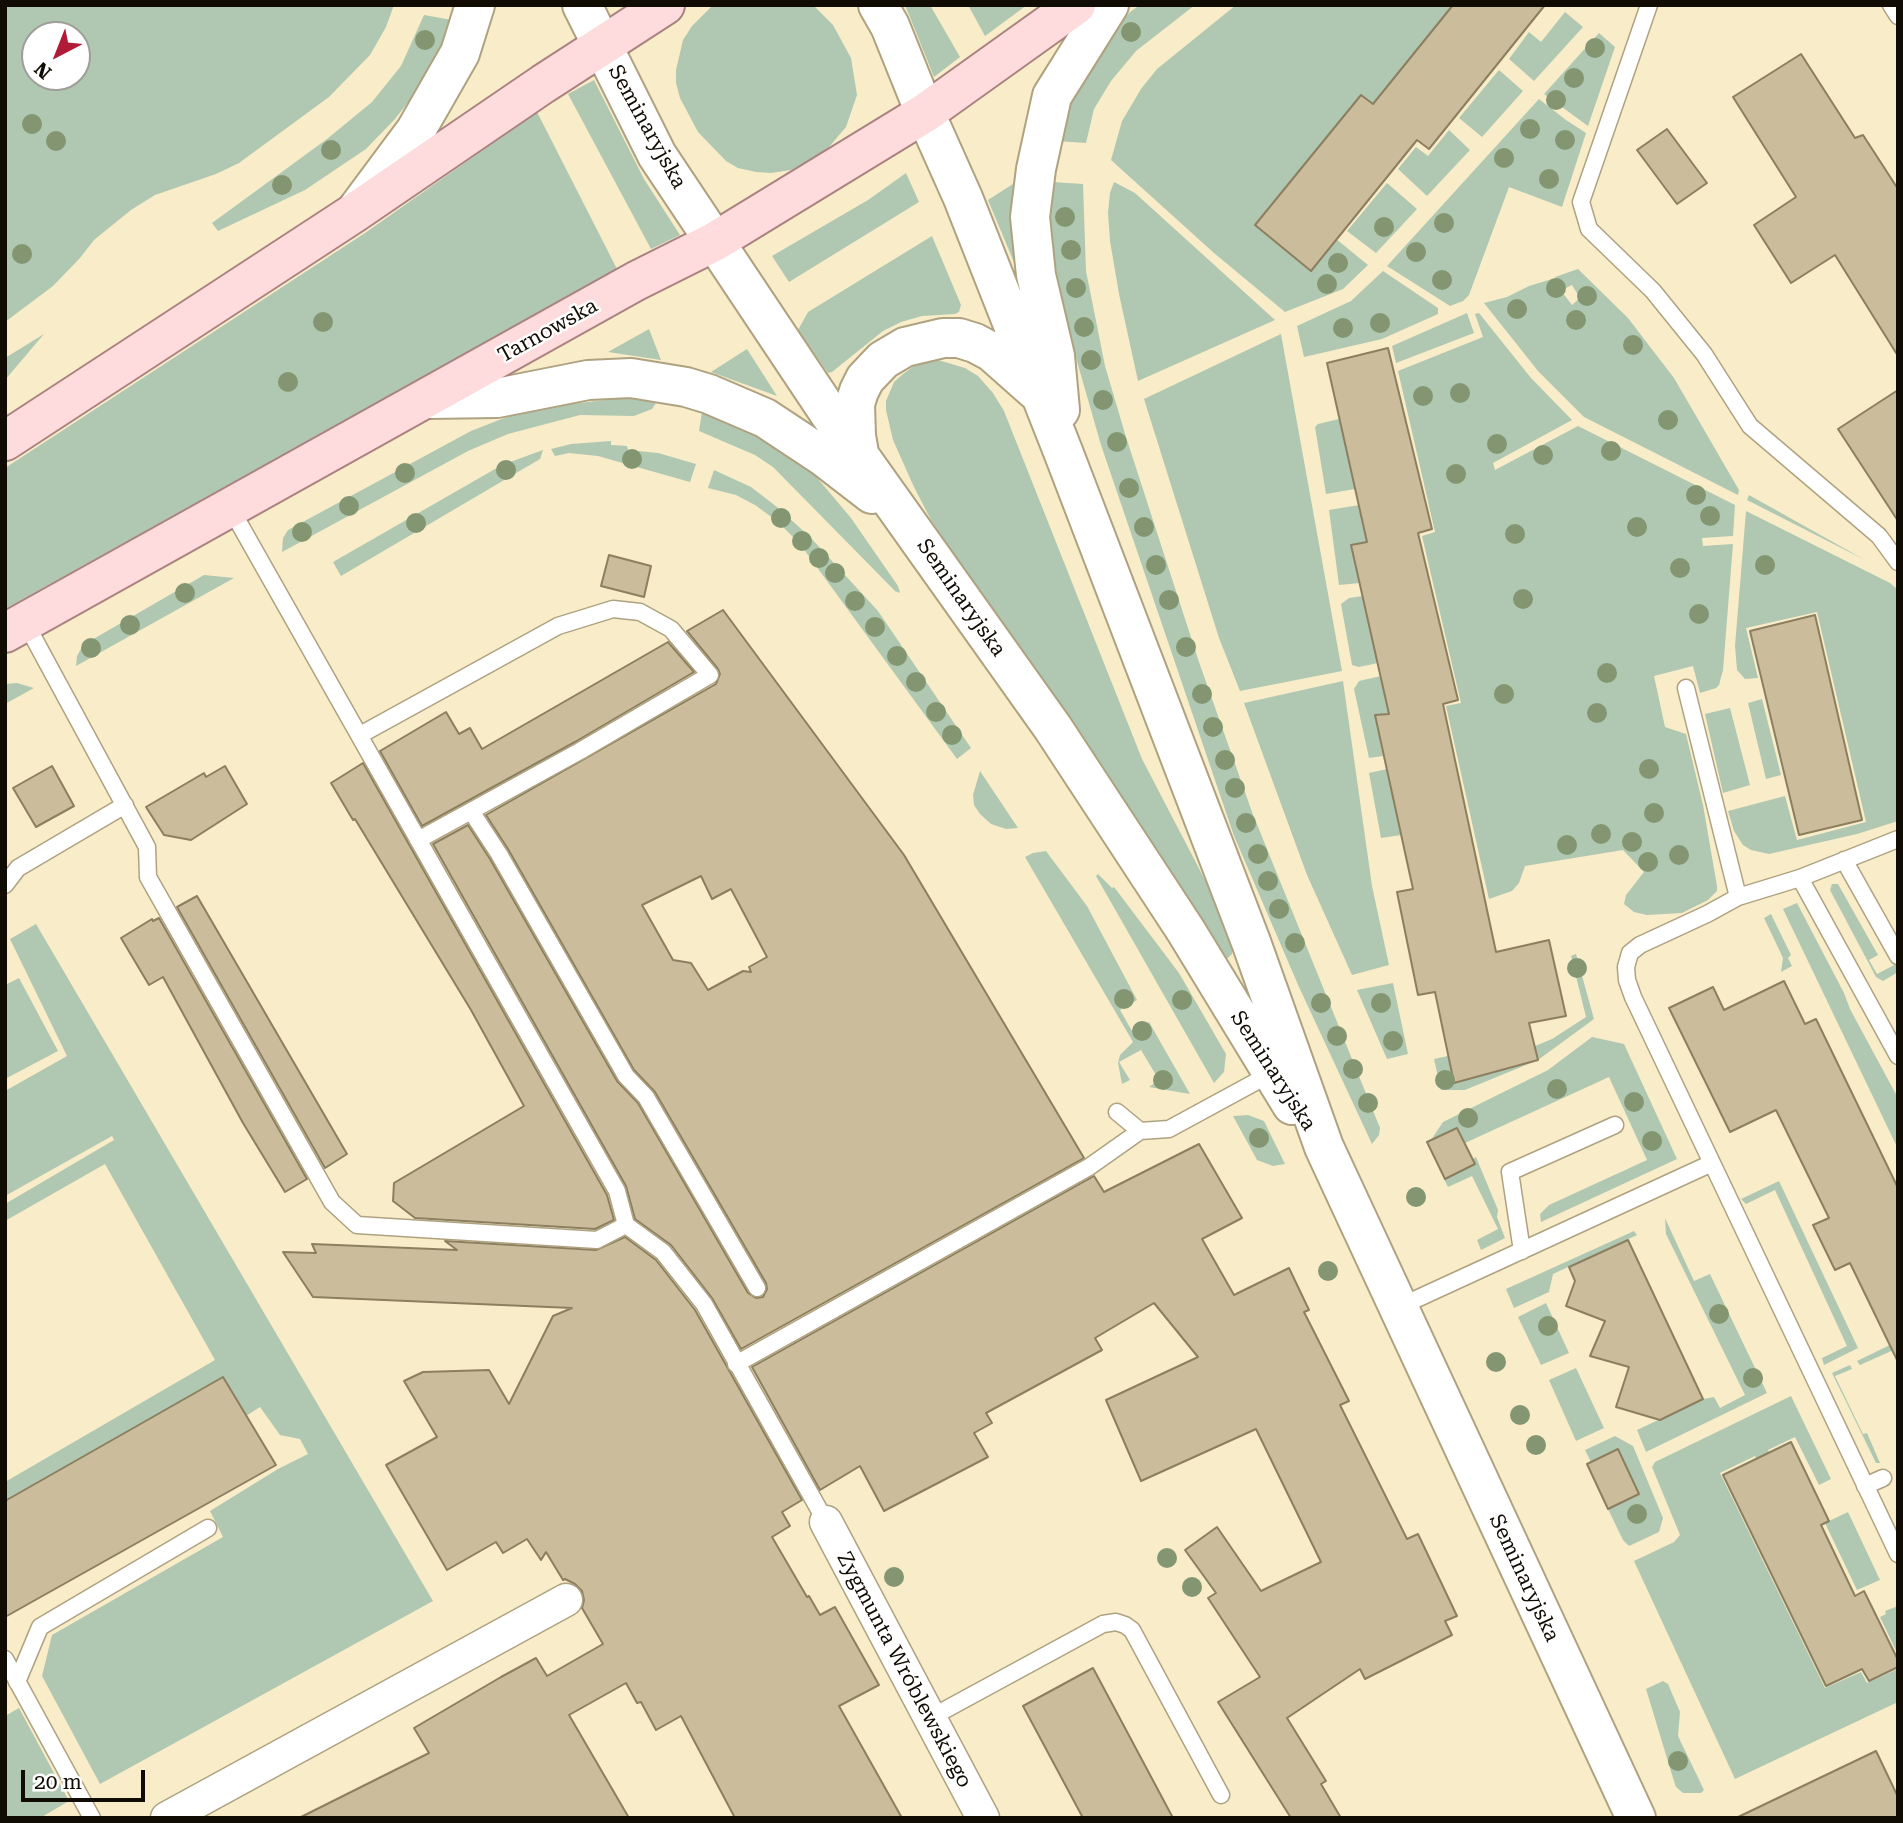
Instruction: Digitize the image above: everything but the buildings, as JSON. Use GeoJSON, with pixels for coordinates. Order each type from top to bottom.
{"type":"FeatureCollection","features":[{"type":"Feature","properties":{"kind":"main road"},"geometry":{"type":"LineString","coordinates":[[5,441],[354,213],[542,84],[665,5]]}},
{"type":"Feature","properties":{"kind":"main road","name":"Tarnowska"},"geometry":{"type":"LineString","coordinates":[[15,628],[636,281],[714,242],[925,113],[1076,5]]}},
{"type":"Feature","properties":{"kind":"street"},"geometry":{"type":"LineString","coordinates":[[354,213],[416,130],[460,53],[475,5]]}},
{"type":"Feature","properties":{"kind":"street","name":"Seminaryjska"},"geometry":{"type":"LineString","coordinates":[[582,5],[657,155],[770,327],[1053,728],[1186,930],[1272,1073],[1324,1147]]}},
{"type":"Feature","properties":{"kind":"street","name":"Seminaryjska"},"geometry":{"type":"LineString","coordinates":[[878,5],[890,26],[971,216],[1041,395],[1251,942],[1324,1147],[1636,1818]]}},
{"type":"Feature","properties":{"kind":"street"},"geometry":{"type":"LineString","coordinates":[[1064,454],[1055,356],[1036,275],[1030,216],[1036,169],[1052,96],[1109,5]]}},
{"type":"Feature","properties":{"kind":"street"},"geometry":{"type":"LineString","coordinates":[[860,456],[855,404],[864,379],[883,360],[916,343],[959,338],[975,343],[992,352],[1041,395]]}},
{"type":"Feature","properties":{"kind":"street"},"geometry":{"type":"LineString","coordinates":[[428,399],[497,398],[587,380],[631,378],[686,387],[765,418],[824,457],[905,520]]}},
{"type":"Feature","properties":{"kind":"street","name":"Zygmunta Wróblewskiego"},"geometry":{"type":"LineString","coordinates":[[826,1521],[983,1818]]}},
{"type":"Feature","properties":{"kind":"street"},"geometry":{"type":"LineString","coordinates":[[167,1818],[565,1600]]}},
{"type":"Feature","properties":{"kind":"lane"},"geometry":{"type":"LineString","coordinates":[[1649,5],[1581,202],[1589,229],[1653,291],[1704,354],[1750,426],[1879,536],[1898,562]]}},
{"type":"Feature","properties":{"kind":"lane"},"geometry":{"type":"LineString","coordinates":[[1891,5],[1898,16]]}},
{"type":"Feature","properties":{"kind":"lane"},"geometry":{"type":"LineString","coordinates":[[231,509],[617,1191],[626,1225],[663,1252],[704,1304],[826,1521]]}},
{"type":"Feature","properties":{"kind":"lane"},"geometry":{"type":"LineString","coordinates":[[360,735],[558,626],[613,609],[640,612],[671,629],[710,676],[418,840]]}},
{"type":"Feature","properties":{"kind":"lane"},"geometry":{"type":"LineString","coordinates":[[15,628],[125,805],[147,847],[148,877],[332,1202],[357,1225],[597,1240],[626,1225]]}},
{"type":"Feature","properties":{"kind":"lane"},"geometry":{"type":"LineString","coordinates":[[1686,688],[1738,897]]}},
{"type":"Feature","properties":{"kind":"lane"},"geometry":{"type":"LineString","coordinates":[[5,885],[18,869],[125,805]]}},
{"type":"Feature","properties":{"kind":"lane"},"geometry":{"type":"LineString","coordinates":[[471,811],[506,866],[626,1076],[646,1097],[757,1288]]}},
{"type":"Feature","properties":{"kind":"lane"},"geometry":{"type":"LineString","coordinates":[[1898,839],[1800,878],[1738,897],[1640,945],[1630,953],[1626,967],[1633,997],[1898,1555]]}},
{"type":"Feature","properties":{"kind":"lane"},"geometry":{"type":"LineString","coordinates":[[1844,860],[1898,956]]}},
{"type":"Feature","properties":{"kind":"lane"},"geometry":{"type":"LineString","coordinates":[[1800,878],[1898,1056]]}},
{"type":"Feature","properties":{"kind":"lane"},"geometry":{"type":"LineString","coordinates":[[736,1364],[782,1332],[1089,1167],[1140,1131],[1168,1129],[1272,1073]]}},
{"type":"Feature","properties":{"kind":"lane"},"geometry":{"type":"LineString","coordinates":[[1117,1112],[1140,1131]]}},
{"type":"Feature","properties":{"kind":"lane"},"geometry":{"type":"LineString","coordinates":[[1522,1251],[1510,1172],[1615,1125]]}},
{"type":"Feature","properties":{"kind":"lane"},"geometry":{"type":"LineString","coordinates":[[1399,1307],[1712,1163]]}},
{"type":"Feature","properties":{"kind":"lane"},"geometry":{"type":"LineString","coordinates":[[1865,1486],[1883,1478]]}},
{"type":"Feature","properties":{"kind":"lane"},"geometry":{"type":"LineString","coordinates":[[18,1682],[40,1627],[208,1528]]}},
{"type":"Feature","properties":{"kind":"lane"},"geometry":{"type":"LineString","coordinates":[[930,1718],[1104,1624],[1116,1622],[1132,1630],[1221,1795]]}},
{"type":"Feature","properties":{"kind":"lane"},"geometry":{"type":"LineString","coordinates":[[5,1659],[92,1818]]}},
{"type":"Feature","properties":{"kind":"green space"},"geometry":{"type":"Polygon","coordinates":[[[5,5],[394,5],[386,27],[370,55],[329,97],[239,163],[155,195],[131,210],[94,240],[53,286],[5,322],[5,5]]]}},
{"type":"Feature","properties":{"kind":"green space"},"geometry":{"type":"Polygon","coordinates":[[[713,5],[813,5],[833,25],[851,58],[857,95],[846,127],[823,154],[791,170],[756,172],[738,168],[726,161],[698,132],[680,98],[676,70],[683,40],[692,26],[713,5]]]}},
{"type":"Feature","properties":{"kind":"green space"},"geometry":{"type":"Polygon","coordinates":[[[905,5],[930,5],[960,57],[934,77],[905,5]]]}},
{"type":"Feature","properties":{"kind":"green space"},"geometry":{"type":"Polygon","coordinates":[[[968,5],[1027,5],[985,36],[968,5]]]}},
{"type":"Feature","properties":{"kind":"green space"},"geometry":{"type":"Polygon","coordinates":[[[1140,5],[1195,5],[1136,51],[1111,81],[1094,109],[1086,143],[1057,141],[1064,105],[1106,39],[1130,12],[1140,5]]]}},
{"type":"Feature","properties":{"kind":"green space"},"geometry":{"type":"Polygon","coordinates":[[[1236,5],[1453,5],[1373,104],[1361,95],[1255,224],[1336,239],[1368,265],[1343,289],[1285,312],[1214,253],[1111,160],[1122,121],[1141,89],[1157,69],[1236,5]]]}},
{"type":"Feature","properties":{"kind":"green space"},"geometry":{"type":"Polygon","coordinates":[[[1565,12],[1583,27],[1534,81],[1509,59],[1529,32],[1541,42],[1565,12]]]}},
{"type":"Feature","properties":{"kind":"green space"},"geometry":{"type":"Polygon","coordinates":[[[424,15],[452,20],[444,44],[420,87],[395,119],[366,149],[305,190],[218,231],[212,223],[327,139],[372,102],[401,66],[424,15]]]}},
{"type":"Feature","properties":{"kind":"green space"},"geometry":{"type":"Polygon","coordinates":[[[1599,33],[1615,47],[1588,126],[1544,94],[1599,33]]]}},
{"type":"Feature","properties":{"kind":"green space"},"geometry":{"type":"Polygon","coordinates":[[[1499,70],[1523,91],[1482,137],[1459,118],[1499,70]]]}},
{"type":"Feature","properties":{"kind":"green space"},"geometry":{"type":"Polygon","coordinates":[[[594,80],[644,179],[680,235],[651,249],[568,94],[594,80]]]}},
{"type":"Feature","properties":{"kind":"green space"},"geometry":{"type":"Polygon","coordinates":[[[1539,99],[1586,133],[1562,207],[1509,187],[1469,295],[1463,301],[1450,306],[1387,266],[1539,99]]]}},
{"type":"Feature","properties":{"kind":"green space"},"geometry":{"type":"Polygon","coordinates":[[[537,112],[617,269],[5,609],[5,468],[365,233],[537,112]]]}},
{"type":"Feature","properties":{"kind":"green space"},"geometry":{"type":"Polygon","coordinates":[[[1449,130],[1470,150],[1427,196],[1398,169],[1416,147],[1428,156],[1449,130]]]}},
{"type":"Feature","properties":{"kind":"green space"},"geometry":{"type":"Polygon","coordinates":[[[906,173],[919,202],[789,282],[772,256],[868,200],[906,173]]]}},
{"type":"Feature","properties":{"kind":"green space"},"geometry":{"type":"Polygon","coordinates":[[[1016,182],[1018,272],[988,200],[1016,182]]]}},
{"type":"Feature","properties":{"kind":"green space"},"geometry":{"type":"Polygon","coordinates":[[[1052,182],[1083,184],[1086,271],[1105,366],[1126,437],[1199,662],[1252,812],[1380,1128],[1379,1135],[1372,1144],[1299,987],[1234,836],[1101,445],[1070,337],[1049,235],[1052,182]]]}},
{"type":"Feature","properties":{"kind":"green space"},"geometry":{"type":"Polygon","coordinates":[[[1114,182],[1135,193],[1275,320],[1138,381],[1110,241],[1108,213],[1114,182]]]}},
{"type":"Feature","properties":{"kind":"green space"},"geometry":{"type":"Polygon","coordinates":[[[1387,183],[1417,209],[1376,253],[1347,231],[1387,183]]]}},
{"type":"Feature","properties":{"kind":"green space"},"geometry":{"type":"Polygon","coordinates":[[[932,236],[961,305],[959,312],[922,316],[901,322],[883,331],[828,373],[798,330],[808,312],[932,236]]]}},
{"type":"Feature","properties":{"kind":"green space"},"geometry":{"type":"Polygon","coordinates":[[[1578,269],[1628,318],[1674,378],[1739,490],[1738,495],[1584,417],[1538,371],[1484,303],[1552,279],[1572,305],[1580,298],[1572,285],[1564,289],[1555,277],[1578,269]]]}},
{"type":"Feature","properties":{"kind":"green space"},"geometry":{"type":"Polygon","coordinates":[[[1383,271],[1438,308],[1438,314],[1382,339],[1304,357],[1297,326],[1351,301],[1383,271]]]}},
{"type":"Feature","properties":{"kind":"green space"},"geometry":{"type":"Polygon","coordinates":[[[1467,313],[1474,333],[1396,363],[1392,346],[1467,313]]]}},
{"type":"Feature","properties":{"kind":"green space"},"geometry":{"type":"Polygon","coordinates":[[[1479,313],[1531,378],[1572,420],[1493,463],[1495,470],[1578,426],[1735,505],[1733,536],[1702,538],[1703,546],[1733,544],[1723,670],[1719,685],[1700,693],[1693,666],[1654,676],[1665,727],[1686,734],[1703,805],[1717,886],[1717,891],[1708,900],[1682,913],[1647,915],[1634,912],[1624,904],[1626,895],[1644,872],[1623,850],[1525,866],[1519,883],[1512,891],[1489,899],[1446,706],[1461,703],[1422,536],[1435,532],[1398,371],[1483,337],[1475,314],[1479,313]]]}},
{"type":"Feature","properties":{"kind":"green space"},"geometry":{"type":"Polygon","coordinates":[[[649,329],[661,360],[608,352],[649,329]]]}},
{"type":"Feature","properties":{"kind":"green space"},"geometry":{"type":"Polygon","coordinates":[[[44,334],[5,380],[5,358],[44,334]]]}},
{"type":"Feature","properties":{"kind":"green space"},"geometry":{"type":"Polygon","coordinates":[[[1281,334],[1342,671],[1240,691],[1219,638],[1144,399],[1281,334]]]}},
{"type":"Feature","properties":{"kind":"green space"},"geometry":{"type":"Polygon","coordinates":[[[747,349],[777,396],[711,372],[747,349]]]}},
{"type":"Feature","properties":{"kind":"green space"},"geometry":{"type":"Polygon","coordinates":[[[938,360],[965,368],[978,376],[1004,411],[1142,759],[1217,903],[1232,943],[1232,954],[1228,958],[1224,957],[956,558],[931,520],[914,487],[893,440],[886,401],[894,382],[903,374],[914,366],[938,360]]]}},
{"type":"Feature","properties":{"kind":"green space"},"geometry":{"type":"Polygon","coordinates":[[[621,398],[656,403],[652,409],[634,416],[580,415],[508,434],[468,451],[282,552],[283,538],[288,530],[471,431],[517,413],[621,398]]]}},
{"type":"Feature","properties":{"kind":"green space"},"geometry":{"type":"Polygon","coordinates":[[[702,412],[772,441],[808,467],[851,518],[898,586],[900,593],[895,591],[773,467],[755,455],[699,431],[702,412]]]}},
{"type":"Feature","properties":{"kind":"green space"},"geometry":{"type":"Polygon","coordinates":[[[1339,419],[1355,489],[1326,494],[1315,427],[1339,419]]]}},
{"type":"Feature","properties":{"kind":"green space"},"geometry":{"type":"Polygon","coordinates":[[[611,441],[611,445],[627,446],[628,450],[658,453],[696,464],[690,482],[598,456],[569,453],[555,456],[551,449],[571,444],[611,441]]]}},
{"type":"Feature","properties":{"kind":"green space"},"geometry":{"type":"Polygon","coordinates":[[[543,450],[540,459],[341,576],[333,562],[502,465],[543,450]]]}},
{"type":"Feature","properties":{"kind":"green space"},"geometry":{"type":"Polygon","coordinates":[[[714,470],[751,487],[810,537],[878,611],[971,748],[957,759],[800,544],[777,521],[755,505],[736,495],[708,488],[714,470]]]}},
{"type":"Feature","properties":{"kind":"green space"},"geometry":{"type":"Polygon","coordinates":[[[1749,495],[1865,560],[1747,500],[1749,495]]]}},
{"type":"Feature","properties":{"kind":"green space"},"geometry":{"type":"Polygon","coordinates":[[[1359,505],[1367,542],[1352,545],[1360,583],[1339,585],[1329,510],[1359,505]]]}},
{"type":"Feature","properties":{"kind":"green space"},"geometry":{"type":"Polygon","coordinates":[[[1746,511],[1890,583],[1898,590],[1898,821],[1857,834],[1769,854],[1751,850],[1743,845],[1734,831],[1728,811],[1785,796],[1797,840],[1866,822],[1817,612],[1746,628],[1758,678],[1745,679],[1737,670],[1735,646],[1746,511]]]}},
{"type":"Feature","properties":{"kind":"green space"},"geometry":{"type":"Polygon","coordinates":[[[204,575],[234,578],[76,666],[77,656],[83,645],[204,575]]]}},
{"type":"Feature","properties":{"kind":"green space"},"geometry":{"type":"Polygon","coordinates":[[[1363,596],[1378,663],[1359,667],[1352,665],[1341,604],[1349,598],[1363,596]]]}},
{"type":"Feature","properties":{"kind":"green space"},"geometry":{"type":"Polygon","coordinates":[[[1381,676],[1389,714],[1375,716],[1383,756],[1369,758],[1354,689],[1359,681],[1381,676]]]}},
{"type":"Feature","properties":{"kind":"green space"},"geometry":{"type":"Polygon","coordinates":[[[1343,681],[1372,886],[1389,965],[1352,975],[1307,875],[1244,703],[1343,681]]]}},
{"type":"Feature","properties":{"kind":"green space"},"geometry":{"type":"Polygon","coordinates":[[[17,683],[34,688],[5,704],[5,684],[17,683]]]}},
{"type":"Feature","properties":{"kind":"green space"},"geometry":{"type":"Polygon","coordinates":[[[1762,699],[1781,775],[1766,779],[1748,703],[1762,699]]]}},
{"type":"Feature","properties":{"kind":"green space"},"geometry":{"type":"Polygon","coordinates":[[[1730,708],[1750,785],[1723,793],[1705,714],[1730,708]]]}},
{"type":"Feature","properties":{"kind":"green space"},"geometry":{"type":"Polygon","coordinates":[[[1387,769],[1401,835],[1381,838],[1369,773],[1387,769]]]}},
{"type":"Feature","properties":{"kind":"green space"},"geometry":{"type":"Polygon","coordinates":[[[980,771],[1018,828],[1006,829],[991,824],[974,805],[973,795],[980,771]]]}},
{"type":"Feature","properties":{"kind":"green space"},"geometry":{"type":"Polygon","coordinates":[[[1046,851],[1087,906],[1137,1000],[1120,1010],[1132,1031],[1149,1022],[1190,1094],[1149,1087],[1159,1080],[1141,1050],[1119,1062],[1130,1080],[1122,1084],[1118,1063],[1120,1055],[1133,1042],[1025,857],[1046,851]]]}},
{"type":"Feature","properties":{"kind":"green space"},"geometry":{"type":"Polygon","coordinates":[[[1098,874],[1114,887],[1179,973],[1226,1054],[1224,1072],[1214,1083],[1096,876],[1098,874]]]}},
{"type":"Feature","properties":{"kind":"green space"},"geometry":{"type":"Polygon","coordinates":[[[1832,884],[1838,884],[1878,955],[1869,960],[1877,974],[1898,963],[1898,972],[1883,981],[1876,977],[1830,890],[1832,884]]]}},
{"type":"Feature","properties":{"kind":"green space"},"geometry":{"type":"Polygon","coordinates":[[[1797,903],[1898,1098],[1898,1149],[1783,909],[1797,903]]]}},
{"type":"Feature","properties":{"kind":"green space"},"geometry":{"type":"Polygon","coordinates":[[[1771,914],[1791,955],[1788,958],[1792,966],[1781,972],[1783,958],[1764,918],[1771,914]]]}},
{"type":"Feature","properties":{"kind":"green space"},"geometry":{"type":"Polygon","coordinates":[[[36,924],[433,1601],[100,1784],[42,1676],[52,1635],[223,1537],[210,1511],[278,1469],[308,1454],[300,1439],[280,1435],[260,1407],[246,1416],[5,1501],[5,1482],[215,1360],[105,1164],[5,1221],[5,1204],[114,1140],[112,1136],[5,1196],[5,1091],[67,1056],[10,939],[36,924]]]}},
{"type":"Feature","properties":{"kind":"green space"},"geometry":{"type":"Polygon","coordinates":[[[1576,954],[1594,1019],[1538,1060],[1535,1046],[1552,1039],[1586,1017],[1571,956],[1576,954]]]}},
{"type":"Feature","properties":{"kind":"green space"},"geometry":{"type":"Polygon","coordinates":[[[19,978],[58,1051],[5,1079],[5,985],[19,978]]]}},
{"type":"Feature","properties":{"kind":"green space"},"geometry":{"type":"Polygon","coordinates":[[[1393,983],[1408,1054],[1387,1059],[1357,990],[1393,983]]]}},
{"type":"Feature","properties":{"kind":"green space"},"geometry":{"type":"Polygon","coordinates":[[[1592,1037],[1624,1044],[1677,1159],[1541,1222],[1540,1214],[1549,1205],[1647,1160],[1609,1077],[1465,1143],[1458,1128],[1431,1140],[1443,1122],[1548,1070],[1592,1037]]]}},
{"type":"Feature","properties":{"kind":"green space"},"geometry":{"type":"Polygon","coordinates":[[[1448,1056],[1454,1082],[1538,1060],[1465,1090],[1441,1090],[1434,1059],[1448,1056]]]}},
{"type":"Feature","properties":{"kind":"green space"},"geometry":{"type":"Polygon","coordinates":[[[1248,1115],[1264,1121],[1285,1164],[1273,1166],[1257,1160],[1233,1116],[1248,1115]]]}},
{"type":"Feature","properties":{"kind":"green space"},"geometry":{"type":"Polygon","coordinates":[[[1476,1157],[1498,1210],[1497,1217],[1505,1238],[1481,1250],[1477,1240],[1498,1229],[1472,1176],[1448,1187],[1444,1179],[1474,1164],[1473,1159],[1476,1157]]]}},
{"type":"Feature","properties":{"kind":"green space"},"geometry":{"type":"Polygon","coordinates":[[[1779,1181],[1858,1348],[1824,1365],[1822,1358],[1847,1346],[1775,1190],[1746,1204],[1741,1199],[1779,1181]]]}},
{"type":"Feature","properties":{"kind":"green space"},"geometry":{"type":"Polygon","coordinates":[[[1665,1218],[1694,1281],[1710,1274],[1767,1393],[1646,1452],[1637,1430],[1703,1399],[1714,1397],[1720,1408],[1745,1395],[1666,1234],[1665,1218]]]}},
{"type":"Feature","properties":{"kind":"green space"},"geometry":{"type":"Polygon","coordinates":[[[1634,1231],[1637,1235],[1553,1274],[1549,1292],[1514,1308],[1506,1289],[1634,1231]]]}},
{"type":"Feature","properties":{"kind":"green space"},"geometry":{"type":"Polygon","coordinates":[[[1546,1303],[1569,1353],[1541,1365],[1518,1317],[1546,1303]]]}},
{"type":"Feature","properties":{"kind":"green space"},"geometry":{"type":"Polygon","coordinates":[[[1898,1341],[1898,1348],[1860,1365],[1857,1361],[1898,1341]]]}},
{"type":"Feature","properties":{"kind":"green space"},"geometry":{"type":"Polygon","coordinates":[[[1850,1365],[1852,1369],[1835,1376],[1863,1434],[1867,1433],[1880,1463],[1876,1463],[1832,1373],[1850,1365]]]}},
{"type":"Feature","properties":{"kind":"green space"},"geometry":{"type":"Polygon","coordinates":[[[1576,1368],[1604,1428],[1576,1441],[1549,1380],[1576,1368]]]}},
{"type":"Feature","properties":{"kind":"green space"},"geometry":{"type":"Polygon","coordinates":[[[1791,1396],[1831,1479],[1819,1485],[1795,1437],[1768,1450],[1772,1459],[1760,1465],[1755,1456],[1720,1473],[1825,1688],[1861,1672],[1867,1683],[1898,1669],[1898,1702],[1735,1779],[1634,1561],[1674,1542],[1680,1535],[1652,1467],[1655,1462],[1791,1396]]]}},
{"type":"Feature","properties":{"kind":"green space"},"geometry":{"type":"Polygon","coordinates":[[[1615,1436],[1633,1446],[1663,1518],[1659,1532],[1629,1546],[1623,1540],[1608,1509],[1639,1494],[1618,1450],[1591,1462],[1585,1450],[1615,1436]]]}},
{"type":"Feature","properties":{"kind":"green space"},"geometry":{"type":"Polygon","coordinates":[[[1848,1512],[1880,1580],[1857,1590],[1825,1523],[1848,1512]]]}},
{"type":"Feature","properties":{"kind":"green space"},"geometry":{"type":"Polygon","coordinates":[[[1898,1606],[1898,1655],[1880,1617],[1886,1614],[1885,1611],[1898,1606]]]}},
{"type":"Feature","properties":{"kind":"green space"},"geometry":{"type":"Polygon","coordinates":[[[1663,1681],[1668,1684],[1680,1712],[1678,1736],[1704,1790],[1701,1793],[1683,1793],[1676,1787],[1646,1689],[1663,1681]]]}},
{"type":"Feature","properties":{"kind":"green space"},"geometry":{"type":"Polygon","coordinates":[[[19,1708],[69,1801],[40,1818],[5,1818],[5,1716],[19,1708]]]}}]}
